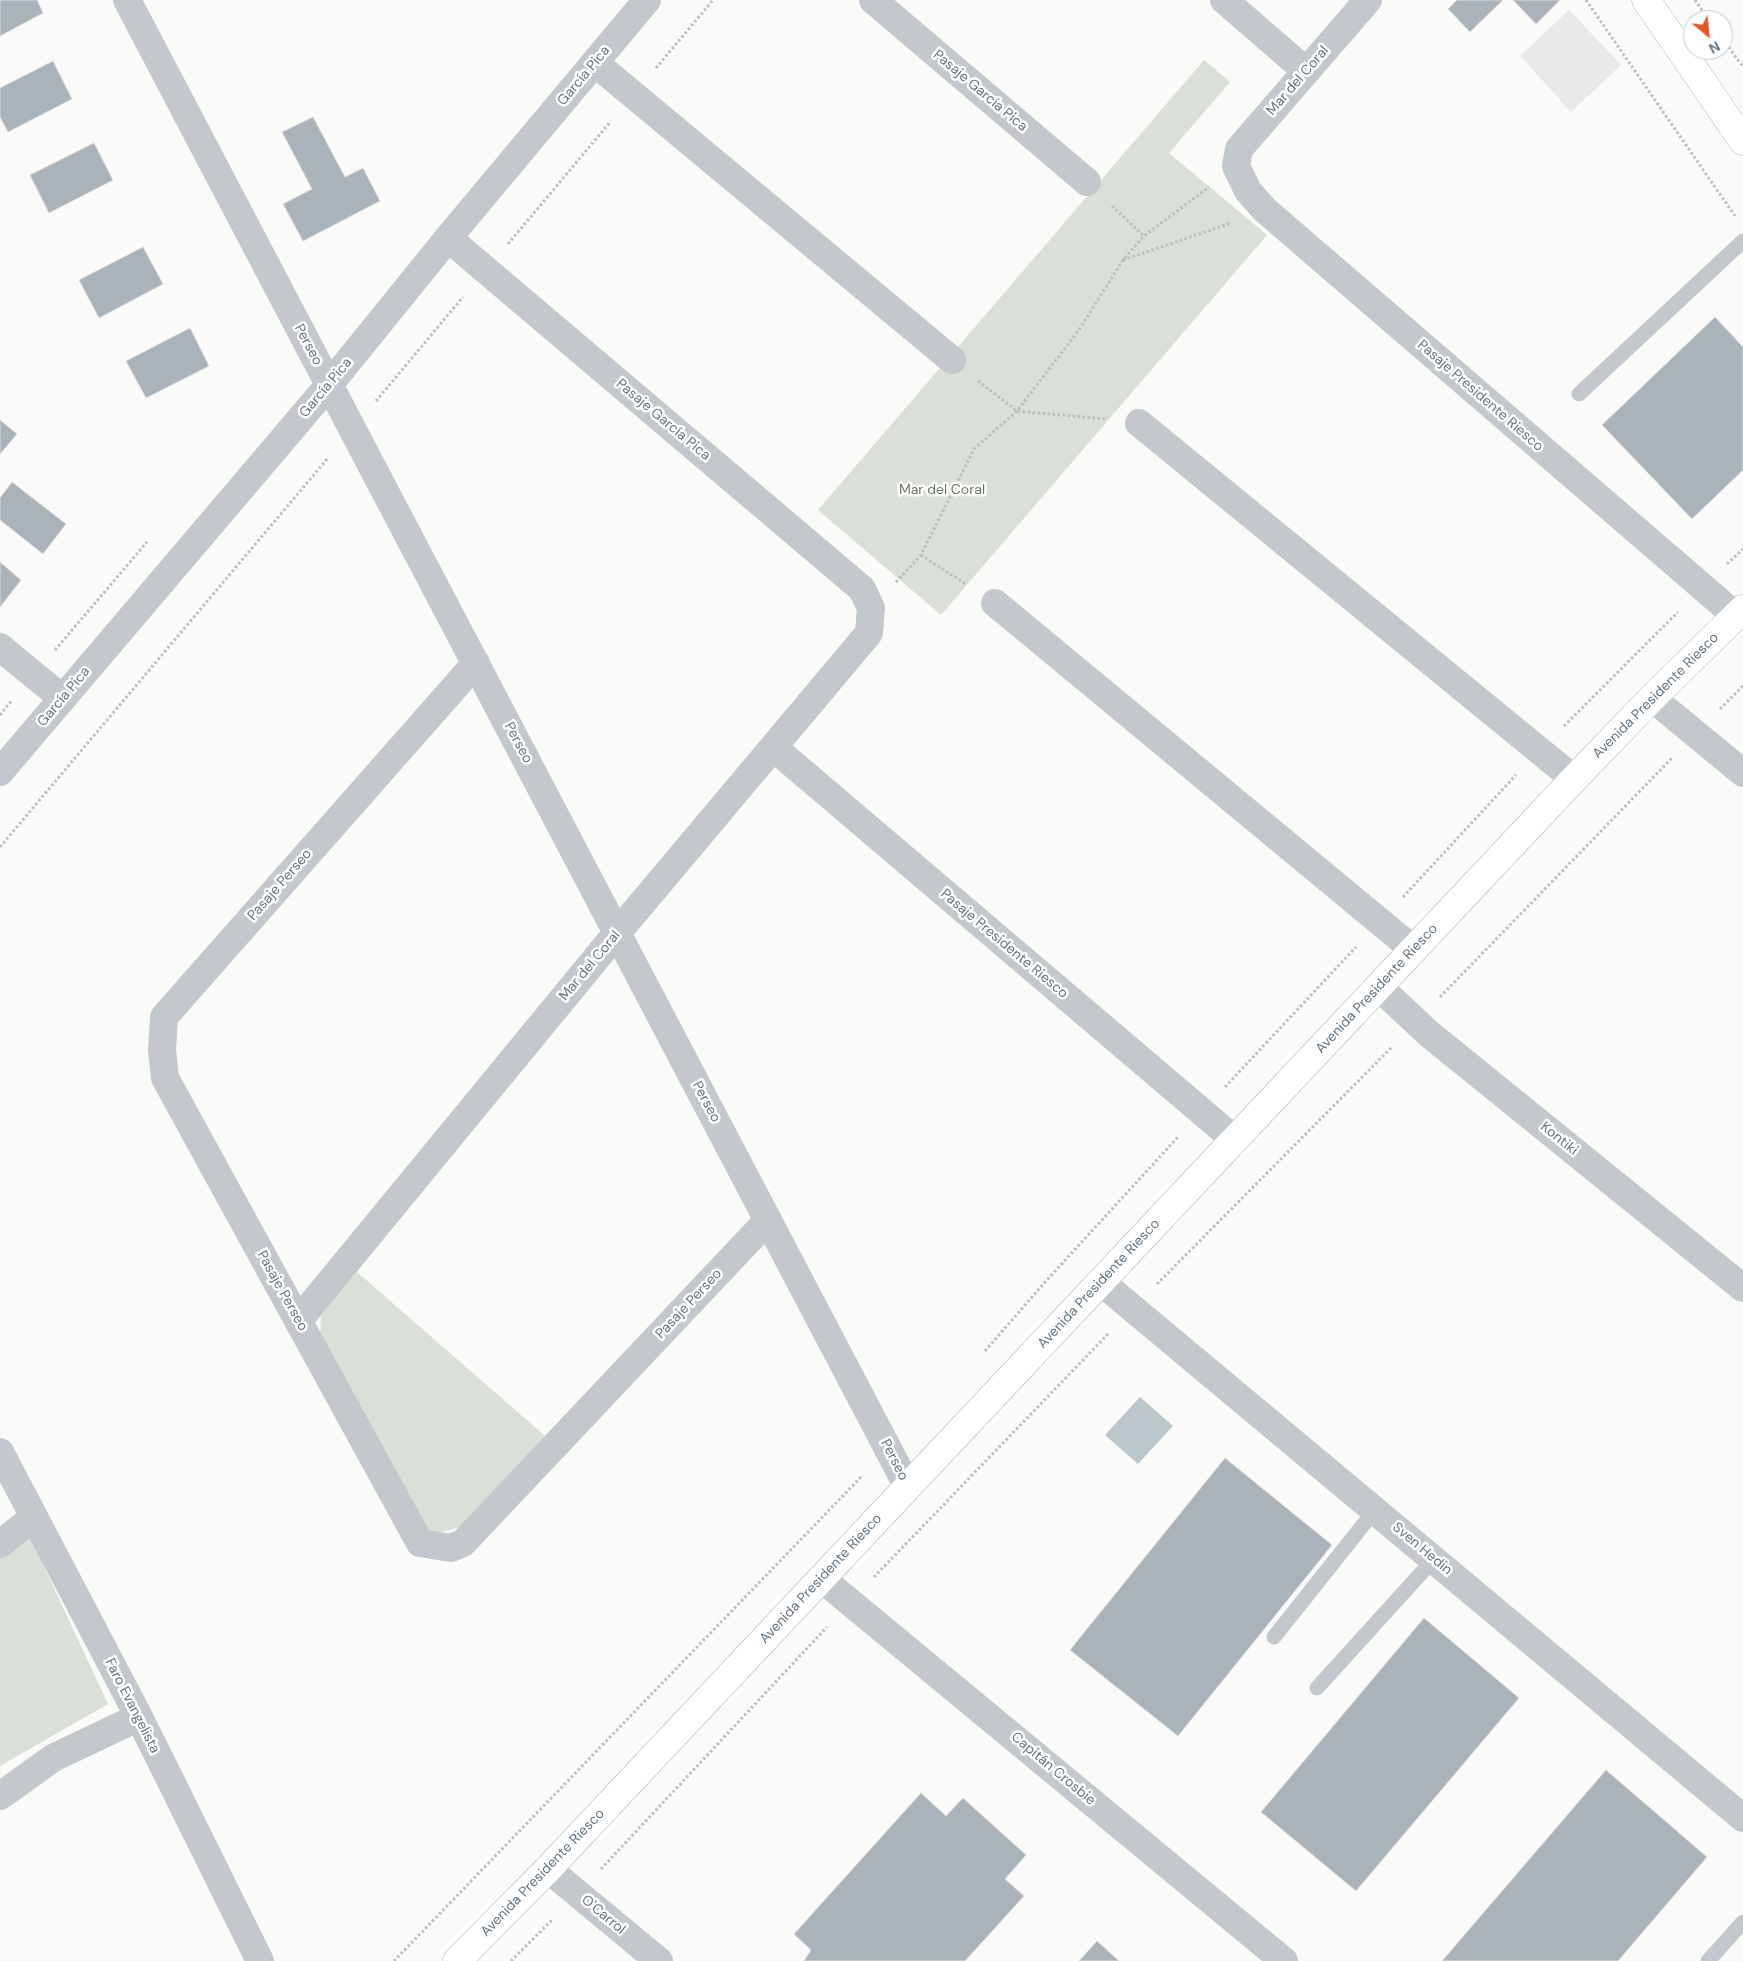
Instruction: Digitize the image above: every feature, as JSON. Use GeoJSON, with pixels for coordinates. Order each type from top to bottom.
{"type":"FeatureCollection","features":[{"type":"Feature","properties":{"kind":"main road"},"geometry":{"type":"LineString","coordinates":[[1646,0],[1743,142]]}},
{"type":"Feature","properties":{"kind":"main road","name":"Avenida Presidente Riesco"},"geometry":{"type":"LineString","coordinates":[[457,1961],[548,1869],[1574,779],[1652,698],[1739,613]]}},
{"type":"Feature","properties":{"kind":"street","name":"Perseo"},"geometry":{"type":"LineString","coordinates":[[127,0],[908,1487]]}},
{"type":"Feature","properties":{"kind":"street","name":"García Pica"},"geometry":{"type":"LineString","coordinates":[[0,772],[329,385],[448,238],[647,0]]}},
{"type":"Feature","properties":{"kind":"street","name":"Pasaje García Pica"},"geometry":{"type":"LineString","coordinates":[[873,0],[1087,182]]}},
{"type":"Feature","properties":{"kind":"street"},"geometry":{"type":"LineString","coordinates":[[1224,0],[1306,71]]}},
{"type":"Feature","properties":{"kind":"street","name":"Mar del Coral"},"geometry":{"type":"LineString","coordinates":[[1236,166],[1239,149],[1368,0]]}},
{"type":"Feature","properties":{"kind":"street"},"geometry":{"type":"LineString","coordinates":[[595,63],[952,360]]}},
{"type":"Feature","properties":{"kind":"street","name":"Pasaje Presidente Riesco"},"geometry":{"type":"LineString","coordinates":[[1236,166],[1248,191],[1266,210],[1702,587],[1739,613]]}},
{"type":"Feature","properties":{"kind":"street","name":"Pasaje García Pica"},"geometry":{"type":"LineString","coordinates":[[448,238],[862,589],[871,608]]}},
{"type":"Feature","properties":{"kind":"street"},"geometry":{"type":"LineString","coordinates":[[1139,423],[1574,779]]}},
{"type":"Feature","properties":{"kind":"street"},"geometry":{"type":"LineString","coordinates":[[995,603],[1414,950]]}},
{"type":"Feature","properties":{"kind":"street","name":"Mar del Coral"},"geometry":{"type":"LineString","coordinates":[[298,1321],[617,933],[869,633],[871,608]]}},
{"type":"Feature","properties":{"kind":"street"},"geometry":{"type":"LineString","coordinates":[[0,647],[62,698]]}},
{"type":"Feature","properties":{"kind":"street","name":"Pasaje Perseo"},"geometry":{"type":"LineString","coordinates":[[476,663],[164,1017],[162,1050],[165,1078],[420,1543],[451,1548],[463,1543],[768,1220]]}},
{"type":"Feature","properties":{"kind":"street"},"geometry":{"type":"LineString","coordinates":[[1652,698],[1743,773]]}},
{"type":"Feature","properties":{"kind":"street","name":"Pasaje Presidente Riesco"},"geometry":{"type":"LineString","coordinates":[[774,748],[1235,1140]]}},
{"type":"Feature","properties":{"kind":"street","name":"Kontiki"},"geometry":{"type":"LineString","coordinates":[[1379,987],[1428,1033],[1743,1288]]}},
{"type":"Feature","properties":{"kind":"street","name":"Sven Hedin"},"geometry":{"type":"LineString","coordinates":[[1101,1282],[1743,1818]]}},
{"type":"Feature","properties":{"kind":"street","name":"Faro Evangelista"},"geometry":{"type":"LineString","coordinates":[[0,1452],[139,1717],[260,1961]]}},
{"type":"Feature","properties":{"kind":"street"},"geometry":{"type":"LineString","coordinates":[[0,1544],[33,1518]]}},
{"type":"Feature","properties":{"kind":"street","name":"Capitán Crosbie"},"geometry":{"type":"LineString","coordinates":[[822,1579],[1284,1961]]}},
{"type":"Feature","properties":{"kind":"street"},"geometry":{"type":"LineString","coordinates":[[0,1796],[53,1758],[139,1717]]}},
{"type":"Feature","properties":{"kind":"street","name":"O'Carrol"},"geometry":{"type":"LineString","coordinates":[[548,1869],[659,1961]]}},
{"type":"Feature","properties":{"kind":"lane"},"geometry":{"type":"LineString","coordinates":[[1579,394],[1743,241]]}},
{"type":"Feature","properties":{"kind":"lane"},"geometry":{"type":"LineString","coordinates":[[1274,1637],[1375,1510]]}},
{"type":"Feature","properties":{"kind":"lane"},"geometry":{"type":"LineString","coordinates":[[1317,1688],[1434,1559]]}},
{"type":"Feature","properties":{"kind":"lane"},"geometry":{"type":"LineString","coordinates":[[1708,1961],[1743,1922]]}},
{"type":"Feature","properties":{"kind":"path"},"geometry":{"type":"LineString","coordinates":[[1586,0],[1738,220]]}},
{"type":"Feature","properties":{"kind":"path"},"geometry":{"type":"LineString","coordinates":[[1733,53],[1743,67]]}},
{"type":"Feature","properties":{"kind":"path"},"geometry":{"type":"LineString","coordinates":[[871,608],[921,555],[974,449],[1017,411],[1079,330],[1123,260],[1144,236],[1236,166]]}},
{"type":"Feature","properties":{"kind":"path"},"geometry":{"type":"LineString","coordinates":[[1087,182],[1144,236]]}},
{"type":"Feature","properties":{"kind":"path"},"geometry":{"type":"LineString","coordinates":[[1123,260],[1266,210]]}},
{"type":"Feature","properties":{"kind":"path"},"geometry":{"type":"LineString","coordinates":[[952,360],[1017,411],[1139,423]]}},
{"type":"Feature","properties":{"kind":"path"},"geometry":{"type":"LineString","coordinates":[[981,1355],[1046,1281],[1538,750],[1623,669],[1702,587],[1743,549]]}},
{"type":"Feature","properties":{"kind":"path"},"geometry":{"type":"LineString","coordinates":[[921,555],[995,603]]}},
{"type":"Feature","properties":{"kind":"path"},"geometry":{"type":"LineString","coordinates":[[394,1961],[888,1449]]}},
{"type":"Feature","properties":{"kind":"shaded area"},"geometry":{"type":"Polygon","coordinates":[[[1569,10],[1621,65],[1571,112],[1520,56],[1569,10]]]}},
{"type":"Feature","properties":{"kind":"shaded area"},"geometry":{"type":"Polygon","coordinates":[[[1140,1397],[1173,1426],[1138,1464],[1105,1435],[1140,1397]]]}},
{"type":"Feature","properties":{"kind":"green space","name":"Mar del Coral"},"geometry":{"type":"Polygon","coordinates":[[[1204,60],[1230,82],[1169,153],[1267,235],[941,615],[818,510],[1204,60]]]}},
{"type":"Feature","properties":{"kind":"green space"},"geometry":{"type":"Polygon","coordinates":[[[357,1272],[545,1436],[462,1527],[436,1533],[423,1529],[320,1335],[321,1313],[357,1272]]]}},
{"type":"Feature","properties":{"kind":"green space"},"geometry":{"type":"Polygon","coordinates":[[[25,1526],[108,1704],[0,1766],[0,1544],[25,1526]]]}},
{"type":"Feature","properties":{"kind":"building"},"geometry":{"type":"Polygon","coordinates":[[[0,0],[37,0],[43,13],[0,36],[0,0]]]}},
{"type":"Feature","properties":{"kind":"building"},"geometry":{"type":"Polygon","coordinates":[[[1457,0],[1503,0],[1470,32],[1448,9],[1457,0]]]}},
{"type":"Feature","properties":{"kind":"building"},"geometry":{"type":"Polygon","coordinates":[[[1513,0],[1560,0],[1536,24],[1513,0]]]}},
{"type":"Feature","properties":{"kind":"building"},"geometry":{"type":"Polygon","coordinates":[[[53,61],[72,99],[8,132],[0,117],[0,88],[53,61]]]}},
{"type":"Feature","properties":{"kind":"building"},"geometry":{"type":"Polygon","coordinates":[[[313,117],[345,177],[363,168],[380,201],[303,241],[283,204],[312,189],[282,132],[313,117]]]}},
{"type":"Feature","properties":{"kind":"building"},"geometry":{"type":"Polygon","coordinates":[[[94,143],[113,180],[49,213],[30,175],[94,143]]]}},
{"type":"Feature","properties":{"kind":"building"},"geometry":{"type":"Polygon","coordinates":[[[143,247],[163,284],[99,318],[79,280],[143,247]]]}},
{"type":"Feature","properties":{"kind":"building"},"geometry":{"type":"Polygon","coordinates":[[[1715,317],[1743,347],[1743,470],[1692,519],[1602,425],[1715,317]]]}},
{"type":"Feature","properties":{"kind":"building"},"geometry":{"type":"Polygon","coordinates":[[[190,328],[209,366],[146,398],[126,361],[190,328]]]}},
{"type":"Feature","properties":{"kind":"building"},"geometry":{"type":"Polygon","coordinates":[[[0,420],[17,434],[0,454],[0,420]]]}},
{"type":"Feature","properties":{"kind":"building"},"geometry":{"type":"Polygon","coordinates":[[[12,482],[66,524],[43,554],[0,520],[0,498],[12,482]]]}},
{"type":"Feature","properties":{"kind":"building"},"geometry":{"type":"Polygon","coordinates":[[[0,562],[21,580],[0,607],[0,562]]]}},
{"type":"Feature","properties":{"kind":"building"},"geometry":{"type":"Polygon","coordinates":[[[1225,1458],[1332,1545],[1178,1736],[1070,1650],[1225,1458]]]}},
{"type":"Feature","properties":{"kind":"building"},"geometry":{"type":"Polygon","coordinates":[[[1424,1618],[1519,1698],[1356,1891],[1261,1812],[1424,1618]]]}},
{"type":"Feature","properties":{"kind":"building"},"geometry":{"type":"Polygon","coordinates":[[[1606,1770],[1707,1857],[1618,1961],[1442,1961],[1606,1770]]]}},
{"type":"Feature","properties":{"kind":"building"},"geometry":{"type":"Polygon","coordinates":[[[921,1793],[946,1816],[963,1798],[1026,1855],[1005,1879],[1024,1896],[965,1961],[804,1961],[811,1950],[794,1934],[921,1793]]]}},
{"type":"Feature","properties":{"kind":"building"},"geometry":{"type":"Polygon","coordinates":[[[1097,1941],[1119,1961],[1079,1961],[1097,1941]]]}}]}
